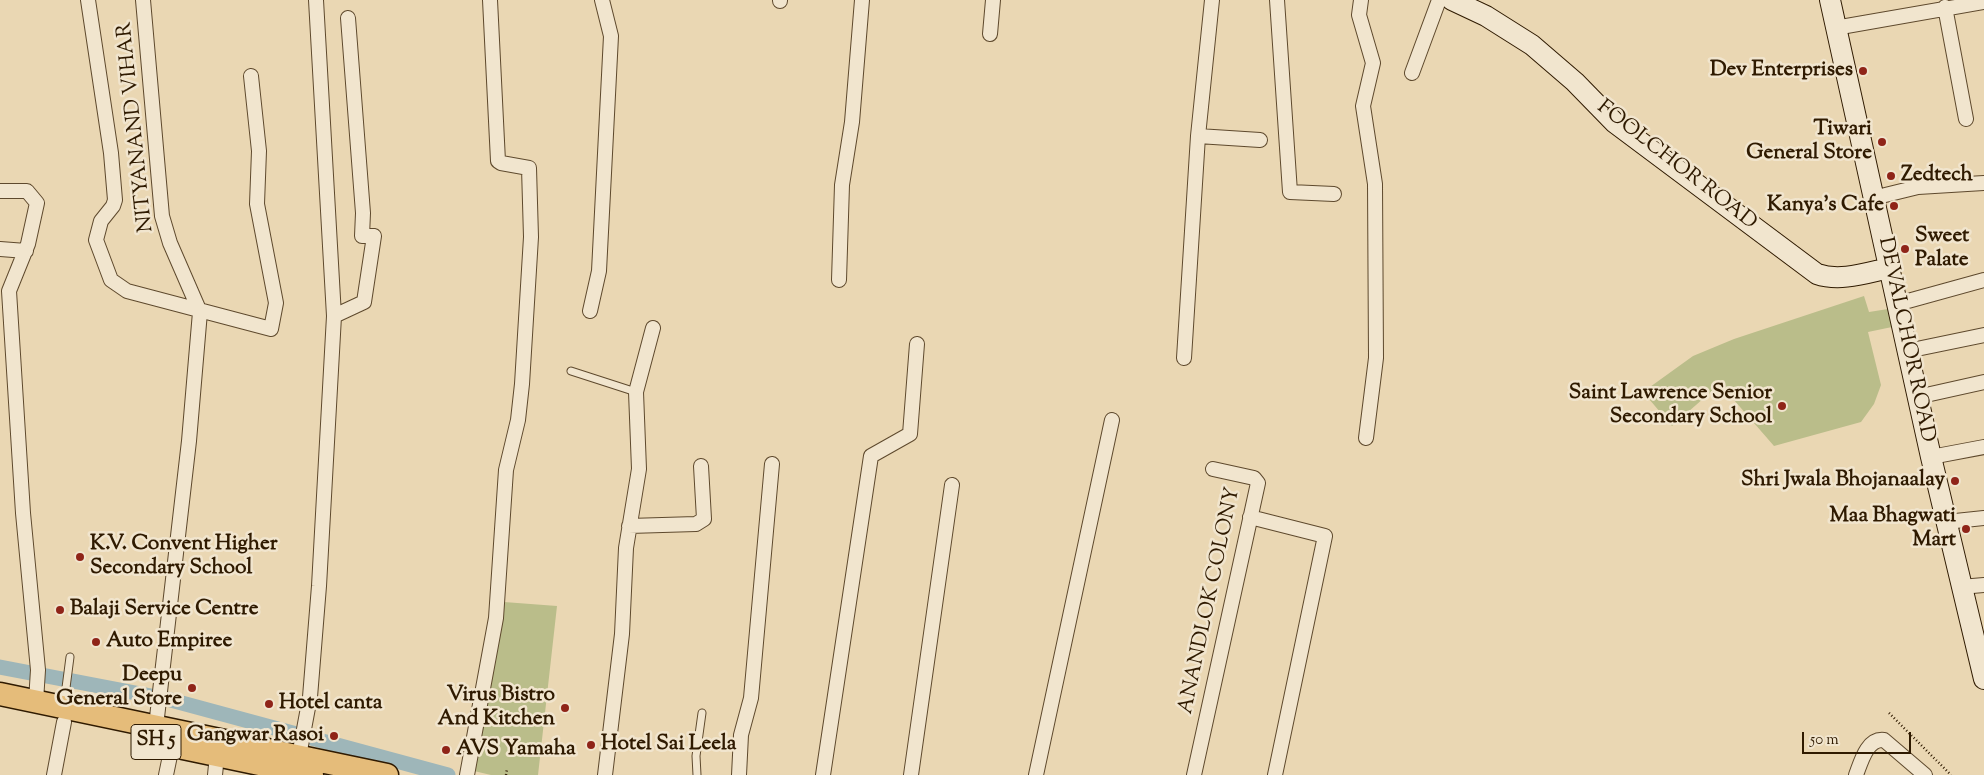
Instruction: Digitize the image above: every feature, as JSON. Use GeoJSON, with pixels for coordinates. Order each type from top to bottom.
{"type":"FeatureCollection","features":[{"type":"Feature","properties":{"kind":"main road","name":"FOOLCHOR ROAD"},"geometry":{"type":"LineString","coordinates":[[1452,0],[1486,16],[1532,45],[1575,82],[1615,123],[1817,274],[1829,278],[1838,278],[1889,268]]}},
{"type":"Feature","properties":{"kind":"main road","name":"DEVALCHOR ROAD"},"geometry":{"type":"LineString","coordinates":[[1830,0],[1930,457],[1984,679]]}},
{"type":"Feature","properties":{"kind":"main road"},"geometry":{"type":"LineString","coordinates":[[0,694],[37,694],[65,706],[156,726],[302,742],[387,775]]}},
{"type":"Feature","properties":{"kind":"main road","name":"SH 5"},"geometry":{"type":"LineString","coordinates":[[0,710],[65,706],[172,746],[216,765],[312,775]]}},
{"type":"Feature","properties":{"kind":"street"},"geometry":{"type":"LineString","coordinates":[[88,0],[111,153],[115,200],[113,206],[101,221],[96,240],[111,280],[127,291],[200,312],[270,328],[276,303],[257,204],[259,151],[251,76]]}},
{"type":"Feature","properties":{"kind":"street","name":"NITYANAND VIHAR"},"geometry":{"type":"LineString","coordinates":[[143,0],[162,216],[170,244],[200,312],[189,442],[156,726]]}},
{"type":"Feature","properties":{"kind":"street"},"geometry":{"type":"LineString","coordinates":[[302,742],[310,697],[319,586],[334,316],[316,0]]}},
{"type":"Feature","properties":{"kind":"street"},"geometry":{"type":"LineString","coordinates":[[467,775],[496,618],[506,470],[518,420],[522,384],[531,237],[529,168],[498,161],[490,0]]}},
{"type":"Feature","properties":{"kind":"street"},"geometry":{"type":"LineString","coordinates":[[590,311],[599,271],[611,36],[602,0]]}},
{"type":"Feature","properties":{"kind":"street"},"geometry":{"type":"LineString","coordinates":[[839,280],[842,185],[852,122],[862,0]]}},
{"type":"Feature","properties":{"kind":"street"},"geometry":{"type":"LineString","coordinates":[[990,34],[993,0]]}},
{"type":"Feature","properties":{"kind":"street"},"geometry":{"type":"LineString","coordinates":[[1184,358],[1198,136],[1212,0]]}},
{"type":"Feature","properties":{"kind":"street"},"geometry":{"type":"LineString","coordinates":[[1277,0],[1290,192],[1334,194]]}},
{"type":"Feature","properties":{"kind":"street"},"geometry":{"type":"LineString","coordinates":[[1361,0],[1359,15],[1373,63],[1363,106],[1374,184],[1375,223],[1376,358],[1366,438]]}},
{"type":"Feature","properties":{"kind":"street"},"geometry":{"type":"LineString","coordinates":[[1412,73],[1439,0]]}},
{"type":"Feature","properties":{"kind":"street"},"geometry":{"type":"LineString","coordinates":[[1835,28],[1984,2]]}},
{"type":"Feature","properties":{"kind":"street"},"geometry":{"type":"LineString","coordinates":[[1945,8],[1966,119]]}},
{"type":"Feature","properties":{"kind":"street"},"geometry":{"type":"LineString","coordinates":[[334,316],[364,302],[374,236],[362,236],[363,213],[348,18]]}},
{"type":"Feature","properties":{"kind":"street"},"geometry":{"type":"LineString","coordinates":[[1198,136],[1260,140]]}},
{"type":"Feature","properties":{"kind":"street"},"geometry":{"type":"LineString","coordinates":[[1873,198],[1918,187],[1984,182]]}},
{"type":"Feature","properties":{"kind":"street"},"geometry":{"type":"LineString","coordinates":[[0,191],[28,191],[37,203],[26,251],[9,291],[23,513],[38,670],[37,694]]}},
{"type":"Feature","properties":{"kind":"street"},"geometry":{"type":"LineString","coordinates":[[0,249],[26,251]]}},
{"type":"Feature","properties":{"kind":"street"},"geometry":{"type":"LineString","coordinates":[[1897,304],[1984,280]]}},
{"type":"Feature","properties":{"kind":"street"},"geometry":{"type":"LineString","coordinates":[[605,775],[622,634],[626,548],[640,469],[636,392],[653,328]]}},
{"type":"Feature","properties":{"kind":"street"},"geometry":{"type":"LineString","coordinates":[[1907,350],[1984,335]]}},
{"type":"Feature","properties":{"kind":"street"},"geometry":{"type":"LineString","coordinates":[[823,775],[871,456],[910,434],[917,344]]}},
{"type":"Feature","properties":{"kind":"street"},"geometry":{"type":"LineString","coordinates":[[1917,397],[1984,382]]}},
{"type":"Feature","properties":{"kind":"street"},"geometry":{"type":"LineString","coordinates":[[1036,775],[1112,420]]}},
{"type":"Feature","properties":{"kind":"street"},"geometry":{"type":"LineString","coordinates":[[1930,457],[1984,447]]}},
{"type":"Feature","properties":{"kind":"street"},"geometry":{"type":"LineString","coordinates":[[739,775],[741,735],[751,698],[772,464]]}},
{"type":"Feature","properties":{"kind":"street"},"geometry":{"type":"LineString","coordinates":[[629,526],[696,524],[704,520],[702,466]]}},
{"type":"Feature","properties":{"kind":"street","name":"ANANDLOK COLONY"},"geometry":{"type":"LineString","coordinates":[[1194,775],[1257,480],[1213,469]]}},
{"type":"Feature","properties":{"kind":"street"},"geometry":{"type":"LineString","coordinates":[[911,775],[952,485]]}},
{"type":"Feature","properties":{"kind":"street"},"geometry":{"type":"LineString","coordinates":[[1250,516],[1325,536],[1275,775]]}},
{"type":"Feature","properties":{"kind":"street"},"geometry":{"type":"LineString","coordinates":[[1946,522],[1984,518]]}},
{"type":"Feature","properties":{"kind":"street"},"geometry":{"type":"LineString","coordinates":[[1961,587],[1984,585]]}},
{"type":"Feature","properties":{"kind":"street"},"geometry":{"type":"LineString","coordinates":[[54,775],[65,706]]}},
{"type":"Feature","properties":{"kind":"street"},"geometry":{"type":"LineString","coordinates":[[1856,775],[1863,756],[1872,742],[1878,739],[1884,740],[1925,775]]}},
{"type":"Feature","properties":{"kind":"street"},"geometry":{"type":"LineString","coordinates":[[166,775],[172,746]]}},
{"type":"Feature","properties":{"kind":"lane"},"geometry":{"type":"LineString","coordinates":[[571,371],[636,392]]}},
{"type":"Feature","properties":{"kind":"lane"},"geometry":{"type":"LineString","coordinates":[[65,706],[70,657]]}},
{"type":"Feature","properties":{"kind":"lane"},"geometry":{"type":"LineString","coordinates":[[697,775],[696,756],[702,713]]}},
{"type":"Feature","properties":{"kind":"path"},"geometry":{"type":"LineString","coordinates":[[1889,713],[1951,775]]}},
{"type":"Feature","properties":{"kind":"path"},"geometry":{"type":"LineString","coordinates":[[506,775],[507,769]]}},
{"type":"Feature","properties":{"kind":"green space"},"geometry":{"type":"Polygon","coordinates":[[[1864,296],[1869,312],[1888,309],[1892,327],[1868,332],[1881,385],[1874,404],[1861,422],[1774,446],[1720,384],[1672,426],[1643,392],[1693,356],[1734,339],[1864,296]]]}},
{"type":"Feature","properties":{"kind":"green space"},"geometry":{"type":"Polygon","coordinates":[[[504,602],[557,606],[538,775],[491,775],[474,771],[504,602]]]}},
{"type":"Feature","properties":{"kind":"waterway"},"geometry":{"type":"LineString","coordinates":[[0,667],[167,699],[448,775]]}},
{"type":"Feature","properties":{"kind":"place","name":"Dev Enterprises"},"geometry":{"type":"Point","coordinates":[1863,71]}},
{"type":"Feature","properties":{"kind":"place","name":"Tiwari General Store"},"geometry":{"type":"Point","coordinates":[1882,142]}},
{"type":"Feature","properties":{"kind":"place","name":"Zedtech"},"geometry":{"type":"Point","coordinates":[1891,176]}},
{"type":"Feature","properties":{"kind":"place","name":"Kanya's Cafe"},"geometry":{"type":"Point","coordinates":[1894,206]}},
{"type":"Feature","properties":{"kind":"place","name":"Sweet Palate"},"geometry":{"type":"Point","coordinates":[1905,249]}},
{"type":"Feature","properties":{"kind":"place","name":"Saint Lawrence Senior Secondary School"},"geometry":{"type":"Point","coordinates":[1782,406]}},
{"type":"Feature","properties":{"kind":"place","name":"Shri Jwala Bhojanaalay"},"geometry":{"type":"Point","coordinates":[1955,481]}},
{"type":"Feature","properties":{"kind":"place","name":"Maa Bhagwati Mart"},"geometry":{"type":"Point","coordinates":[1966,529]}},
{"type":"Feature","properties":{"kind":"place","name":"K.V. Convent Higher Secondary School"},"geometry":{"type":"Point","coordinates":[80,557]}},
{"type":"Feature","properties":{"kind":"place","name":"Balaji Service Centre"},"geometry":{"type":"Point","coordinates":[60,610]}},
{"type":"Feature","properties":{"kind":"place","name":"Auto Empiree"},"geometry":{"type":"Point","coordinates":[96,642]}},
{"type":"Feature","properties":{"kind":"place","name":"Deepu General Store"},"geometry":{"type":"Point","coordinates":[192,688]}},
{"type":"Feature","properties":{"kind":"place","name":"Hotel canta"},"geometry":{"type":"Point","coordinates":[269,704]}},
{"type":"Feature","properties":{"kind":"place","name":"Virus Bistro And Kitchen"},"geometry":{"type":"Point","coordinates":[565,708]}},
{"type":"Feature","properties":{"kind":"place","name":"Gangwar Rasoi"},"geometry":{"type":"Point","coordinates":[334,736]}},
{"type":"Feature","properties":{"kind":"place","name":"Hotel Sai Leela"},"geometry":{"type":"Point","coordinates":[591,745]}},
{"type":"Feature","properties":{"kind":"place","name":"AVS Yamaha"},"geometry":{"type":"Point","coordinates":[446,750]}}]}
